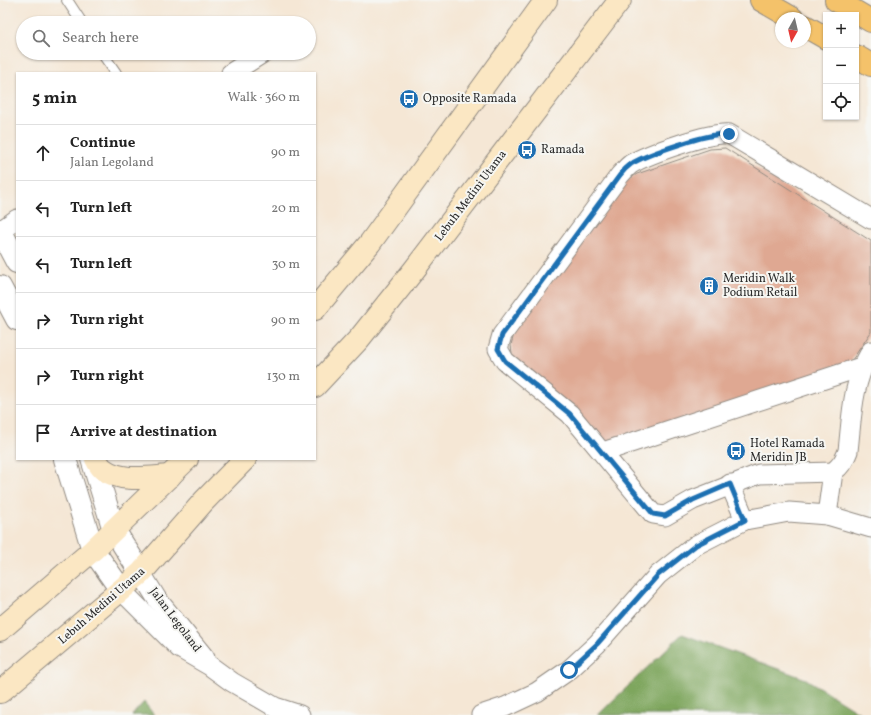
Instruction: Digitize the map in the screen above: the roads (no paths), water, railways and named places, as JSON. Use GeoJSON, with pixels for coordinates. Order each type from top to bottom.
{"type":"FeatureCollection","features":[{"type":"Feature","properties":{"kind":"highway"},"geometry":{"type":"LineString","coordinates":[[761,0],[782,12]]}},
{"type":"Feature","properties":{"kind":"highway"},"geometry":{"type":"LineString","coordinates":[[836,0],[871,21]]}},
{"type":"Feature","properties":{"kind":"highway"},"geometry":{"type":"LineString","coordinates":[[811,29],[823,36]]}},
{"type":"Feature","properties":{"kind":"highway"},"geometry":{"type":"LineString","coordinates":[[859,58],[871,65]]}},
{"type":"Feature","properties":{"kind":"main road"},"geometry":{"type":"LineString","coordinates":[[316,308],[370,243],[546,0]]}},
{"type":"Feature","properties":{"kind":"main road","name":"Lebuh Medini Utama"},"geometry":{"type":"LineString","coordinates":[[316,385],[359,339],[414,270],[620,0]]}},
{"type":"Feature","properties":{"kind":"main road"},"geometry":{"type":"LineString","coordinates":[[97,460],[103,469],[117,475],[130,478],[170,476]]}},
{"type":"Feature","properties":{"kind":"main road"},"geometry":{"type":"LineString","coordinates":[[0,630],[93,550],[186,460]]}},
{"type":"Feature","properties":{"kind":"main road","name":"Lebuh Medini Utama"},"geometry":{"type":"LineString","coordinates":[[0,692],[141,573],[204,501],[244,460]]}},
{"type":"Feature","properties":{"kind":"street"},"geometry":{"type":"LineString","coordinates":[[234,72],[252,60]]}},
{"type":"Feature","properties":{"kind":"street"},"geometry":{"type":"LineString","coordinates":[[833,472],[759,474],[730,484],[693,500],[665,516],[659,516],[648,510],[603,452],[570,414],[505,361],[498,349],[502,335],[620,175],[630,165],[642,158],[712,135],[729,134],[871,219]]}},
{"type":"Feature","properties":{"kind":"street"},"geometry":{"type":"LineString","coordinates":[[16,220],[0,231],[16,260]]}},
{"type":"Feature","properties":{"kind":"street"},"geometry":{"type":"LineString","coordinates":[[0,287],[16,317]]}},
{"type":"Feature","properties":{"kind":"street"},"geometry":{"type":"LineString","coordinates":[[603,452],[866,359]]}},
{"type":"Feature","properties":{"kind":"street"},"geometry":{"type":"LineString","coordinates":[[827,515],[833,472],[844,460],[848,451],[856,382],[866,359]]}},
{"type":"Feature","properties":{"kind":"street"},"geometry":{"type":"LineString","coordinates":[[66,460],[93,550],[121,590]]}},
{"type":"Feature","properties":{"kind":"street"},"geometry":{"type":"LineString","coordinates":[[92,460],[114,530],[141,573]]}},
{"type":"Feature","properties":{"kind":"street"},"geometry":{"type":"LineString","coordinates":[[730,484],[745,520]]}},
{"type":"Feature","properties":{"kind":"street"},"geometry":{"type":"LineString","coordinates":[[481,715],[505,707],[537,692],[569,670],[597,644],[658,575],[696,545],[745,520],[789,512],[827,515],[871,528]]}},
{"type":"Feature","properties":{"kind":"street","name":"Jalan Legoland"},"geometry":{"type":"LineString","coordinates":[[141,573],[157,599],[210,666]]}},
{"type":"Feature","properties":{"kind":"street","name":"Jalan Legoland"},"geometry":{"type":"LineString","coordinates":[[121,590],[179,648],[210,666],[232,682],[276,707],[300,715]]}},
{"type":"Feature","properties":{"kind":"lane"},"geometry":{"type":"LineString","coordinates":[[67,0],[77,16]]}},
{"type":"Feature","properties":{"kind":"lane"},"geometry":{"type":"LineString","coordinates":[[107,60],[115,72]]}},
{"type":"Feature","properties":{"kind":"place","name":"Opposite Ramada"},"geometry":{"type":"Point","coordinates":[409,99]}},
{"type":"Feature","properties":{"kind":"place","name":"Ramada"},"geometry":{"type":"Point","coordinates":[527,150]}},
{"type":"Feature","properties":{"kind":"place","name":"Meridin Walk Podium Retail"},"geometry":{"type":"Point","coordinates":[709,286]}},
{"type":"Feature","properties":{"kind":"place","name":"Hotel Ramada Meridin JB"},"geometry":{"type":"Point","coordinates":[736,451]}}]}
